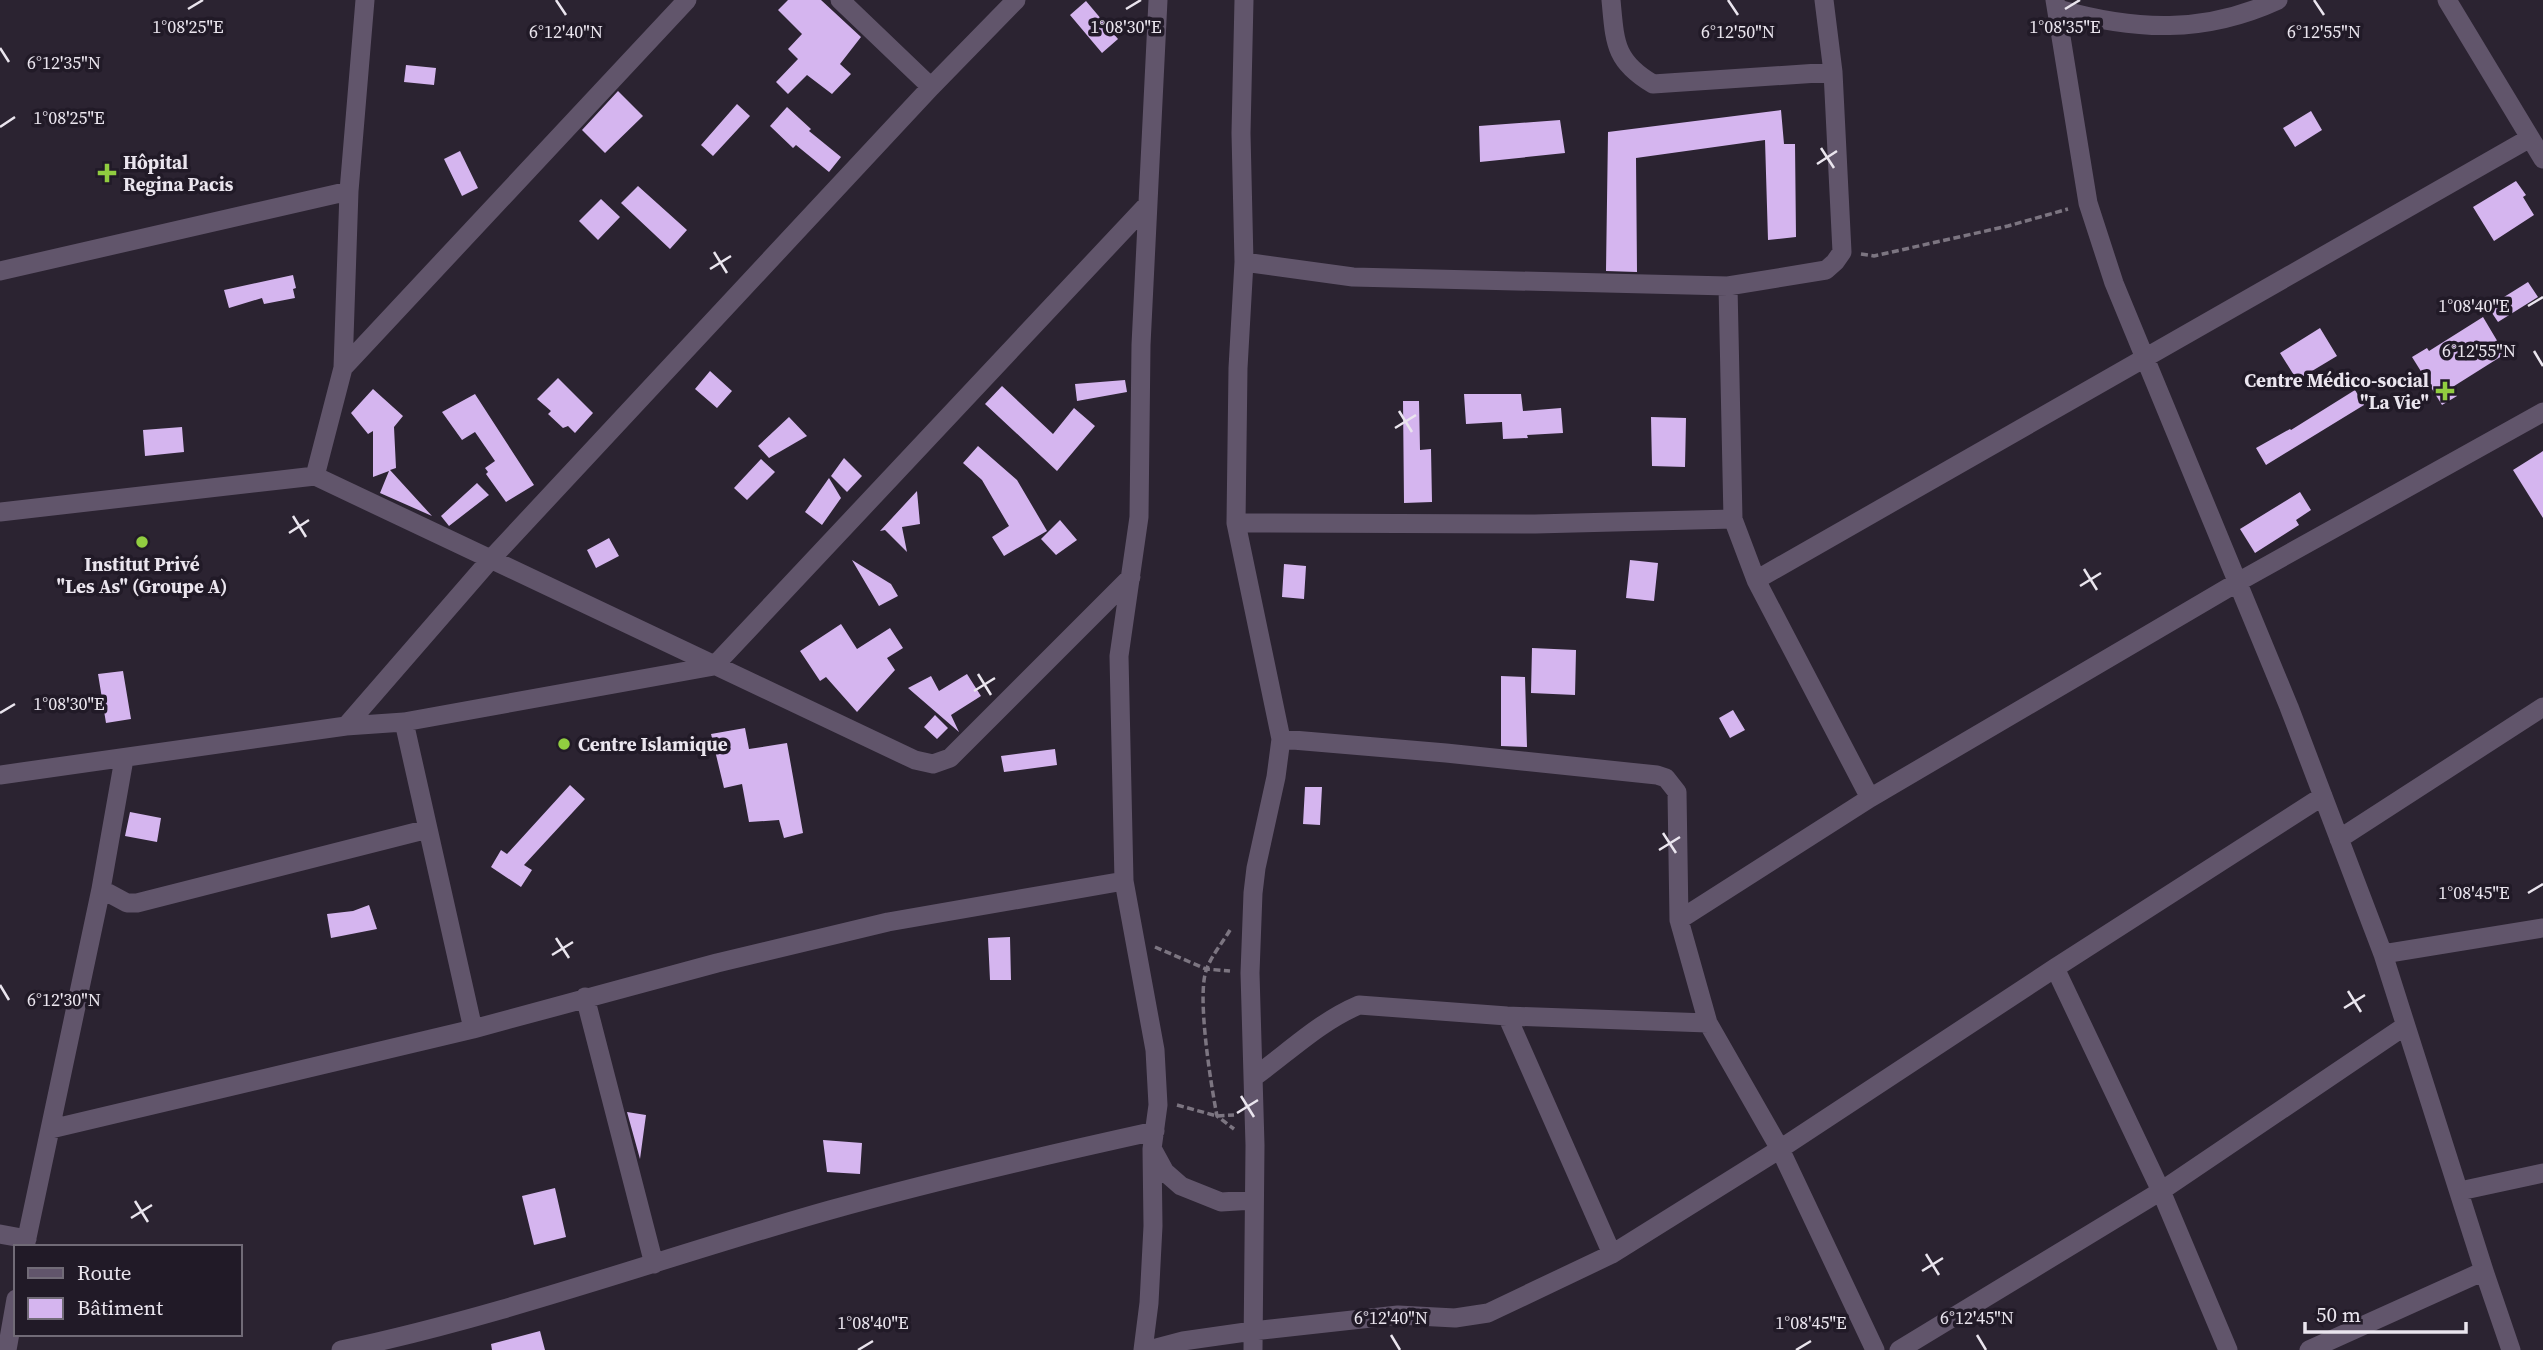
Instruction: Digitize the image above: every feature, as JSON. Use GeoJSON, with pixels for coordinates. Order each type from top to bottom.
{"type":"FeatureCollection","features":[{"type":"Feature","properties":{"kind":"street"},"geometry":{"type":"LineString","coordinates":[[316,476],[343,368],[349,191],[365,0]]}},
{"type":"Feature","properties":{"kind":"street"},"geometry":{"type":"LineString","coordinates":[[343,368],[687,0]]}},
{"type":"Feature","properties":{"kind":"street"},"geometry":{"type":"LineString","coordinates":[[840,0],[931,87]]}},
{"type":"Feature","properties":{"kind":"street"},"geometry":{"type":"LineString","coordinates":[[346,726],[492,559],[931,87],[1016,0]]}},
{"type":"Feature","properties":{"kind":"street"},"geometry":{"type":"LineString","coordinates":[[1143,1350],[1152,1239],[1153,1140],[1158,1105],[1155,1050],[1124,881],[1119,656],[1139,517],[1141,345],[1158,0]]}},
{"type":"Feature","properties":{"kind":"street"},"geometry":{"type":"LineString","coordinates":[[1244,0],[1241,133],[1244,262],[1238,368],[1236,523],[1281,739],[1276,777],[1256,868],[1250,973],[1255,1145],[1253,1341]]}},
{"type":"Feature","properties":{"kind":"street"},"geometry":{"type":"LineString","coordinates":[[1611,0],[1614,38],[1621,56],[1634,73],[1653,85],[1833,72]]}},
{"type":"Feature","properties":{"kind":"street"},"geometry":{"type":"LineString","coordinates":[[1244,262],[1353,277],[1728,286],[1826,270],[1842,252],[1833,72],[1824,0]]}},
{"type":"Feature","properties":{"kind":"street"},"geometry":{"type":"LineString","coordinates":[[2057,4],[2090,18],[2125,24],[2184,27],[2247,14],[2278,0]]}},
{"type":"Feature","properties":{"kind":"street"},"geometry":{"type":"LineString","coordinates":[[2447,0],[2543,159]]}},
{"type":"Feature","properties":{"kind":"street"},"geometry":{"type":"LineString","coordinates":[[2057,4],[2088,203],[2114,283],[2289,707],[2383,954],[2511,1350]]}},
{"type":"Feature","properties":{"kind":"street"},"geometry":{"type":"LineString","coordinates":[[1756,580],[1952,470],[2144,356],[2530,138]]}},
{"type":"Feature","properties":{"kind":"street"},"geometry":{"type":"LineString","coordinates":[[0,271],[349,191]]}},
{"type":"Feature","properties":{"kind":"street"},"geometry":{"type":"LineString","coordinates":[[0,775],[346,726],[404,722],[714,666],[1147,205]]}},
{"type":"Feature","properties":{"kind":"street"},"geometry":{"type":"LineString","coordinates":[[1728,286],[1733,519],[1756,580],[1870,798]]}},
{"type":"Feature","properties":{"kind":"street"},"geometry":{"type":"LineString","coordinates":[[1679,920],[1870,798],[2238,582],[2543,412]]}},
{"type":"Feature","properties":{"kind":"street"},"geometry":{"type":"LineString","coordinates":[[0,512],[316,476],[915,760],[933,764],[950,758],[1131,577]]}},
{"type":"Feature","properties":{"kind":"street"},"geometry":{"type":"LineString","coordinates":[[1236,523],[1521,524],[1733,519]]}},
{"type":"Feature","properties":{"kind":"street"},"geometry":{"type":"LineString","coordinates":[[2339,839],[2543,707]]}},
{"type":"Feature","properties":{"kind":"street"},"geometry":{"type":"LineString","coordinates":[[404,722],[473,1029]]}},
{"type":"Feature","properties":{"kind":"street"},"geometry":{"type":"LineString","coordinates":[[1281,739],[1447,753],[1666,778],[1677,792],[1679,920],[1708,1023],[1780,1149],[1875,1350]]}},
{"type":"Feature","properties":{"kind":"street"},"geometry":{"type":"LineString","coordinates":[[0,1234],[26,1243],[101,889],[124,759]]}},
{"type":"Feature","properties":{"kind":"street"},"geometry":{"type":"LineString","coordinates":[[1149,1350],[1183,1341],[1253,1341],[1398,1315],[1455,1318],[1488,1313],[1612,1254],[1780,1149],[2323,796]]}},
{"type":"Feature","properties":{"kind":"street"},"geometry":{"type":"LineString","coordinates":[[101,889],[127,903],[138,903],[428,829]]}},
{"type":"Feature","properties":{"kind":"street"},"geometry":{"type":"LineString","coordinates":[[51,1129],[473,1029],[585,997],[888,922],[1124,881]]}},
{"type":"Feature","properties":{"kind":"street"},"geometry":{"type":"LineString","coordinates":[[2383,954],[2543,928]]}},
{"type":"Feature","properties":{"kind":"street"},"geometry":{"type":"LineString","coordinates":[[2055,968],[2161,1191],[2228,1350]]}},
{"type":"Feature","properties":{"kind":"street"},"geometry":{"type":"LineString","coordinates":[[585,997],[654,1264]]}},
{"type":"Feature","properties":{"kind":"street"},"geometry":{"type":"LineString","coordinates":[[1254,1077],[1317,1028],[1338,1014],[1359,1005],[1507,1016],[1708,1023]]}},
{"type":"Feature","properties":{"kind":"street"},"geometry":{"type":"LineString","coordinates":[[1507,1016],[1612,1254]]}},
{"type":"Feature","properties":{"kind":"street"},"geometry":{"type":"LineString","coordinates":[[1899,1350],[2161,1191],[2405,1026]]}},
{"type":"Feature","properties":{"kind":"street"},"geometry":{"type":"LineString","coordinates":[[341,1350],[427,1330],[830,1210],[1002,1165],[1153,1140]]}},
{"type":"Feature","properties":{"kind":"street"},"geometry":{"type":"LineString","coordinates":[[1153,1140],[1165,1172],[1181,1186],[1221,1202],[1254,1200]]}},
{"type":"Feature","properties":{"kind":"street"},"geometry":{"type":"LineString","coordinates":[[2460,1191],[2543,1173]]}},
{"type":"Feature","properties":{"kind":"street"},"geometry":{"type":"LineString","coordinates":[[2309,1350],[2484,1270]]}},
{"type":"Feature","properties":{"kind":"street"},"geometry":{"type":"LineString","coordinates":[[7,1350],[14,1310]]}},
{"type":"Feature","properties":{"kind":"path"},"geometry":{"type":"LineString","coordinates":[[1842,252],[1874,256],[2008,226],[2088,203]]}},
{"type":"Feature","properties":{"kind":"path"},"geometry":{"type":"LineString","coordinates":[[1217,1116],[1210,1077],[1202,992],[1206,969],[1233,926]]}},
{"type":"Feature","properties":{"kind":"path"},"geometry":{"type":"LineString","coordinates":[[1133,932],[1164,951],[1206,969],[1250,973]]}},
{"type":"Feature","properties":{"kind":"path"},"geometry":{"type":"LineString","coordinates":[[1158,1105],[1182,1105],[1217,1116],[1255,1145]]}},
{"type":"Feature","properties":{"kind":"path"},"geometry":{"type":"LineString","coordinates":[[1217,1116],[1253,1113]]}},
{"type":"Feature","properties":{"kind":"building"},"geometry":{"type":"Polygon","coordinates":[[[788,0],[821,0],[861,37],[840,64],[851,74],[832,94],[807,75],[788,94],[776,82],[798,59],[788,49],[802,34],[778,10],[788,0]]]}},
{"type":"Feature","properties":{"kind":"building"},"geometry":{"type":"Polygon","coordinates":[[[1086,1],[1118,39],[1102,53],[1070,15],[1086,1]]]}},
{"type":"Feature","properties":{"kind":"building"},"geometry":{"type":"Polygon","coordinates":[[[406,65],[436,68],[434,85],[404,82],[406,65]]]}},
{"type":"Feature","properties":{"kind":"building"},"geometry":{"type":"Polygon","coordinates":[[[618,91],[643,116],[605,153],[582,130],[618,91]]]}},
{"type":"Feature","properties":{"kind":"building"},"geometry":{"type":"Polygon","coordinates":[[[737,104],[750,116],[713,156],[701,145],[737,104]]]}},
{"type":"Feature","properties":{"kind":"building"},"geometry":{"type":"Polygon","coordinates":[[[787,107],[811,129],[809,131],[841,157],[829,172],[796,145],[793,148],[770,126],[787,107]]]}},
{"type":"Feature","properties":{"kind":"building"},"geometry":{"type":"Polygon","coordinates":[[[1781,110],[1784,144],[1795,144],[1796,237],[1768,240],[1765,140],[1636,158],[1637,272],[1606,271],[1608,132],[1781,110]]]}},
{"type":"Feature","properties":{"kind":"building"},"geometry":{"type":"Polygon","coordinates":[[[2311,111],[2322,130],[2295,147],[2283,128],[2311,111]]]}},
{"type":"Feature","properties":{"kind":"building"},"geometry":{"type":"Polygon","coordinates":[[[1560,120],[1565,153],[1480,162],[1479,126],[1560,120]]]}},
{"type":"Feature","properties":{"kind":"building"},"geometry":{"type":"Polygon","coordinates":[[[460,151],[478,188],[462,196],[444,159],[460,151]]]}},
{"type":"Feature","properties":{"kind":"building"},"geometry":{"type":"Polygon","coordinates":[[[2516,181],[2526,195],[2523,197],[2534,215],[2494,241],[2473,207],[2516,181]]]}},
{"type":"Feature","properties":{"kind":"building"},"geometry":{"type":"Polygon","coordinates":[[[638,186],[687,230],[670,249],[621,203],[638,186]]]}},
{"type":"Feature","properties":{"kind":"building"},"geometry":{"type":"Polygon","coordinates":[[[601,199],[620,217],[598,240],[579,221],[601,199]]]}},
{"type":"Feature","properties":{"kind":"building"},"geometry":{"type":"Polygon","coordinates":[[[293,275],[295,298],[264,304],[262,298],[229,308],[224,290],[293,275]]]}},
{"type":"Feature","properties":{"kind":"building"},"geometry":{"type":"Polygon","coordinates":[[[2528,282],[2538,297],[2498,322],[2488,307],[2528,282]]]}},
{"type":"Feature","properties":{"kind":"building"},"geometry":{"type":"Polygon","coordinates":[[[2483,317],[2505,354],[2451,388],[2457,396],[2442,405],[2412,357],[2427,348],[2429,351],[2483,317]]]}},
{"type":"Feature","properties":{"kind":"building"},"geometry":{"type":"Polygon","coordinates":[[[2320,328],[2337,356],[2297,380],[2280,353],[2320,328]]]}},
{"type":"Feature","properties":{"kind":"building"},"geometry":{"type":"Polygon","coordinates":[[[710,371],[732,391],[717,408],[695,389],[710,371]]]}},
{"type":"Feature","properties":{"kind":"building"},"geometry":{"type":"Polygon","coordinates":[[[558,378],[593,413],[575,433],[568,426],[563,428],[548,414],[551,411],[537,399],[558,378]]]}},
{"type":"Feature","properties":{"kind":"building"},"geometry":{"type":"Polygon","coordinates":[[[1125,380],[1127,392],[1077,401],[1075,384],[1125,380]]]}},
{"type":"Feature","properties":{"kind":"building"},"geometry":{"type":"Polygon","coordinates":[[[1002,386],[1053,434],[1074,408],[1095,426],[1057,471],[985,404],[1002,386]]]}},
{"type":"Feature","properties":{"kind":"building"},"geometry":{"type":"Polygon","coordinates":[[[373,389],[403,416],[394,427],[396,468],[390,470],[432,516],[380,493],[389,471],[373,477],[373,431],[368,434],[351,413],[373,389]]]}},
{"type":"Feature","properties":{"kind":"building"},"geometry":{"type":"Polygon","coordinates":[[[2355,390],[2364,405],[2266,465],[2256,448],[2291,430],[2355,390]]]}},
{"type":"Feature","properties":{"kind":"building"},"geometry":{"type":"Polygon","coordinates":[[[475,394],[534,485],[506,502],[486,474],[488,472],[485,468],[495,461],[475,432],[462,440],[442,412],[475,394]]]}},
{"type":"Feature","properties":{"kind":"building"},"geometry":{"type":"Polygon","coordinates":[[[1464,394],[1521,394],[1523,411],[1561,408],[1563,433],[1503,439],[1502,422],[1466,424],[1464,394]]]}},
{"type":"Feature","properties":{"kind":"building"},"geometry":{"type":"Polygon","coordinates":[[[1403,401],[1419,401],[1420,450],[1431,449],[1432,502],[1404,503],[1403,401]]]}},
{"type":"Feature","properties":{"kind":"building"},"geometry":{"type":"Polygon","coordinates":[[[789,417],[807,436],[769,458],[758,446],[789,417]]]}},
{"type":"Feature","properties":{"kind":"building"},"geometry":{"type":"Polygon","coordinates":[[[1651,417],[1686,418],[1685,467],[1652,466],[1651,417]]]}},
{"type":"Feature","properties":{"kind":"building"},"geometry":{"type":"Polygon","coordinates":[[[182,427],[184,452],[145,456],[143,430],[182,427]]]}},
{"type":"Feature","properties":{"kind":"building"},"geometry":{"type":"Polygon","coordinates":[[[978,446],[1017,480],[1047,531],[1004,556],[992,537],[1009,526],[982,480],[963,463],[978,446]]]}},
{"type":"Feature","properties":{"kind":"building"},"geometry":{"type":"Polygon","coordinates":[[[2543,451],[2543,518],[2513,470],[2543,451]]]}},
{"type":"Feature","properties":{"kind":"building"},"geometry":{"type":"Polygon","coordinates":[[[844,458],[862,476],[847,492],[831,476],[844,458]]]}},
{"type":"Feature","properties":{"kind":"building"},"geometry":{"type":"Polygon","coordinates":[[[761,459],[775,472],[747,500],[734,488],[761,459]]]}},
{"type":"Feature","properties":{"kind":"building"},"geometry":{"type":"Polygon","coordinates":[[[829,478],[841,498],[822,525],[805,512],[829,478]]]}},
{"type":"Feature","properties":{"kind":"building"},"geometry":{"type":"Polygon","coordinates":[[[477,483],[489,495],[449,526],[441,516],[477,483]]]}},
{"type":"Feature","properties":{"kind":"building"},"geometry":{"type":"Polygon","coordinates":[[[917,491],[920,524],[902,527],[907,552],[885,530],[880,531],[917,491]]]}},
{"type":"Feature","properties":{"kind":"building"},"geometry":{"type":"Polygon","coordinates":[[[2300,492],[2311,510],[2296,520],[2299,525],[2255,553],[2240,529],[2300,492]]]}},
{"type":"Feature","properties":{"kind":"building"},"geometry":{"type":"Polygon","coordinates":[[[1060,520],[1077,540],[1056,555],[1041,539],[1060,520]]]}},
{"type":"Feature","properties":{"kind":"building"},"geometry":{"type":"Polygon","coordinates":[[[609,538],[619,556],[596,568],[587,550],[609,538]]]}},
{"type":"Feature","properties":{"kind":"building"},"geometry":{"type":"Polygon","coordinates":[[[852,560],[891,584],[898,596],[879,606],[852,560]]]}},
{"type":"Feature","properties":{"kind":"building"},"geometry":{"type":"Polygon","coordinates":[[[1630,560],[1658,563],[1654,601],[1626,598],[1630,560]]]}},
{"type":"Feature","properties":{"kind":"building"},"geometry":{"type":"Polygon","coordinates":[[[1284,564],[1306,566],[1304,599],[1282,597],[1284,564]]]}},
{"type":"Feature","properties":{"kind":"building"},"geometry":{"type":"Polygon","coordinates":[[[841,624],[857,649],[890,628],[903,648],[887,658],[895,670],[857,712],[826,677],[820,681],[800,651],[841,624]]]}},
{"type":"Feature","properties":{"kind":"building"},"geometry":{"type":"Polygon","coordinates":[[[1532,648],[1576,650],[1575,695],[1531,693],[1532,648]]]}},
{"type":"Feature","properties":{"kind":"building"},"geometry":{"type":"Polygon","coordinates":[[[123,671],[131,719],[106,723],[98,674],[123,671]]]}},
{"type":"Feature","properties":{"kind":"building"},"geometry":{"type":"Polygon","coordinates":[[[967,674],[981,696],[951,715],[959,732],[908,688],[931,676],[939,691],[967,674]]]}},
{"type":"Feature","properties":{"kind":"building"},"geometry":{"type":"Polygon","coordinates":[[[1501,676],[1525,677],[1527,747],[1501,746],[1501,676]]]}},
{"type":"Feature","properties":{"kind":"building"},"geometry":{"type":"Polygon","coordinates":[[[1733,710],[1745,730],[1730,738],[1719,718],[1733,710]]]}},
{"type":"Feature","properties":{"kind":"building"},"geometry":{"type":"Polygon","coordinates":[[[935,715],[948,728],[937,739],[924,727],[935,715]]]}},
{"type":"Feature","properties":{"kind":"building"},"geometry":{"type":"Polygon","coordinates":[[[745,728],[749,749],[787,743],[803,833],[784,838],[779,820],[749,822],[742,784],[724,788],[711,734],[745,728]]]}},
{"type":"Feature","properties":{"kind":"building"},"geometry":{"type":"Polygon","coordinates":[[[1055,749],[1057,765],[1004,772],[1001,756],[1055,749]]]}},
{"type":"Feature","properties":{"kind":"building"},"geometry":{"type":"Polygon","coordinates":[[[570,785],[585,799],[524,865],[532,870],[521,887],[491,867],[501,850],[507,854],[570,785]]]}},
{"type":"Feature","properties":{"kind":"building"},"geometry":{"type":"Polygon","coordinates":[[[1305,787],[1322,787],[1320,825],[1303,824],[1305,787]]]}},
{"type":"Feature","properties":{"kind":"building"},"geometry":{"type":"Polygon","coordinates":[[[130,812],[161,818],[157,842],[125,836],[130,812]]]}},
{"type":"Feature","properties":{"kind":"building"},"geometry":{"type":"Polygon","coordinates":[[[369,905],[377,929],[331,938],[327,914],[353,911],[369,905]]]}},
{"type":"Feature","properties":{"kind":"building"},"geometry":{"type":"Polygon","coordinates":[[[1010,937],[1011,980],[990,980],[988,938],[1010,937]]]}},
{"type":"Feature","properties":{"kind":"building"},"geometry":{"type":"Polygon","coordinates":[[[627,1112],[646,1115],[640,1159],[627,1112]]]}},
{"type":"Feature","properties":{"kind":"building"},"geometry":{"type":"Polygon","coordinates":[[[823,1140],[862,1143],[860,1174],[827,1172],[823,1140]]]}},
{"type":"Feature","properties":{"kind":"building"},"geometry":{"type":"Polygon","coordinates":[[[555,1188],[566,1237],[534,1245],[522,1196],[555,1188]]]}},
{"type":"Feature","properties":{"kind":"building"},"geometry":{"type":"Polygon","coordinates":[[[540,1331],[545,1350],[492,1350],[491,1344],[540,1331]]]}},
{"type":"Feature","properties":{"kind":"place","name":"Hôpital Regina Pacis"},"geometry":{"type":"Point","coordinates":[107,173]}},
{"type":"Feature","properties":{"kind":"place","name":"Centre Médico-social \"La Vie\""},"geometry":{"type":"Point","coordinates":[2445,391]}},
{"type":"Feature","properties":{"kind":"place","name":"Institut Privé \"Les As\" (Groupe A)"},"geometry":{"type":"Point","coordinates":[142,542]}},
{"type":"Feature","properties":{"kind":"place","name":"Centre Islamique"},"geometry":{"type":"Point","coordinates":[564,744]}}]}
